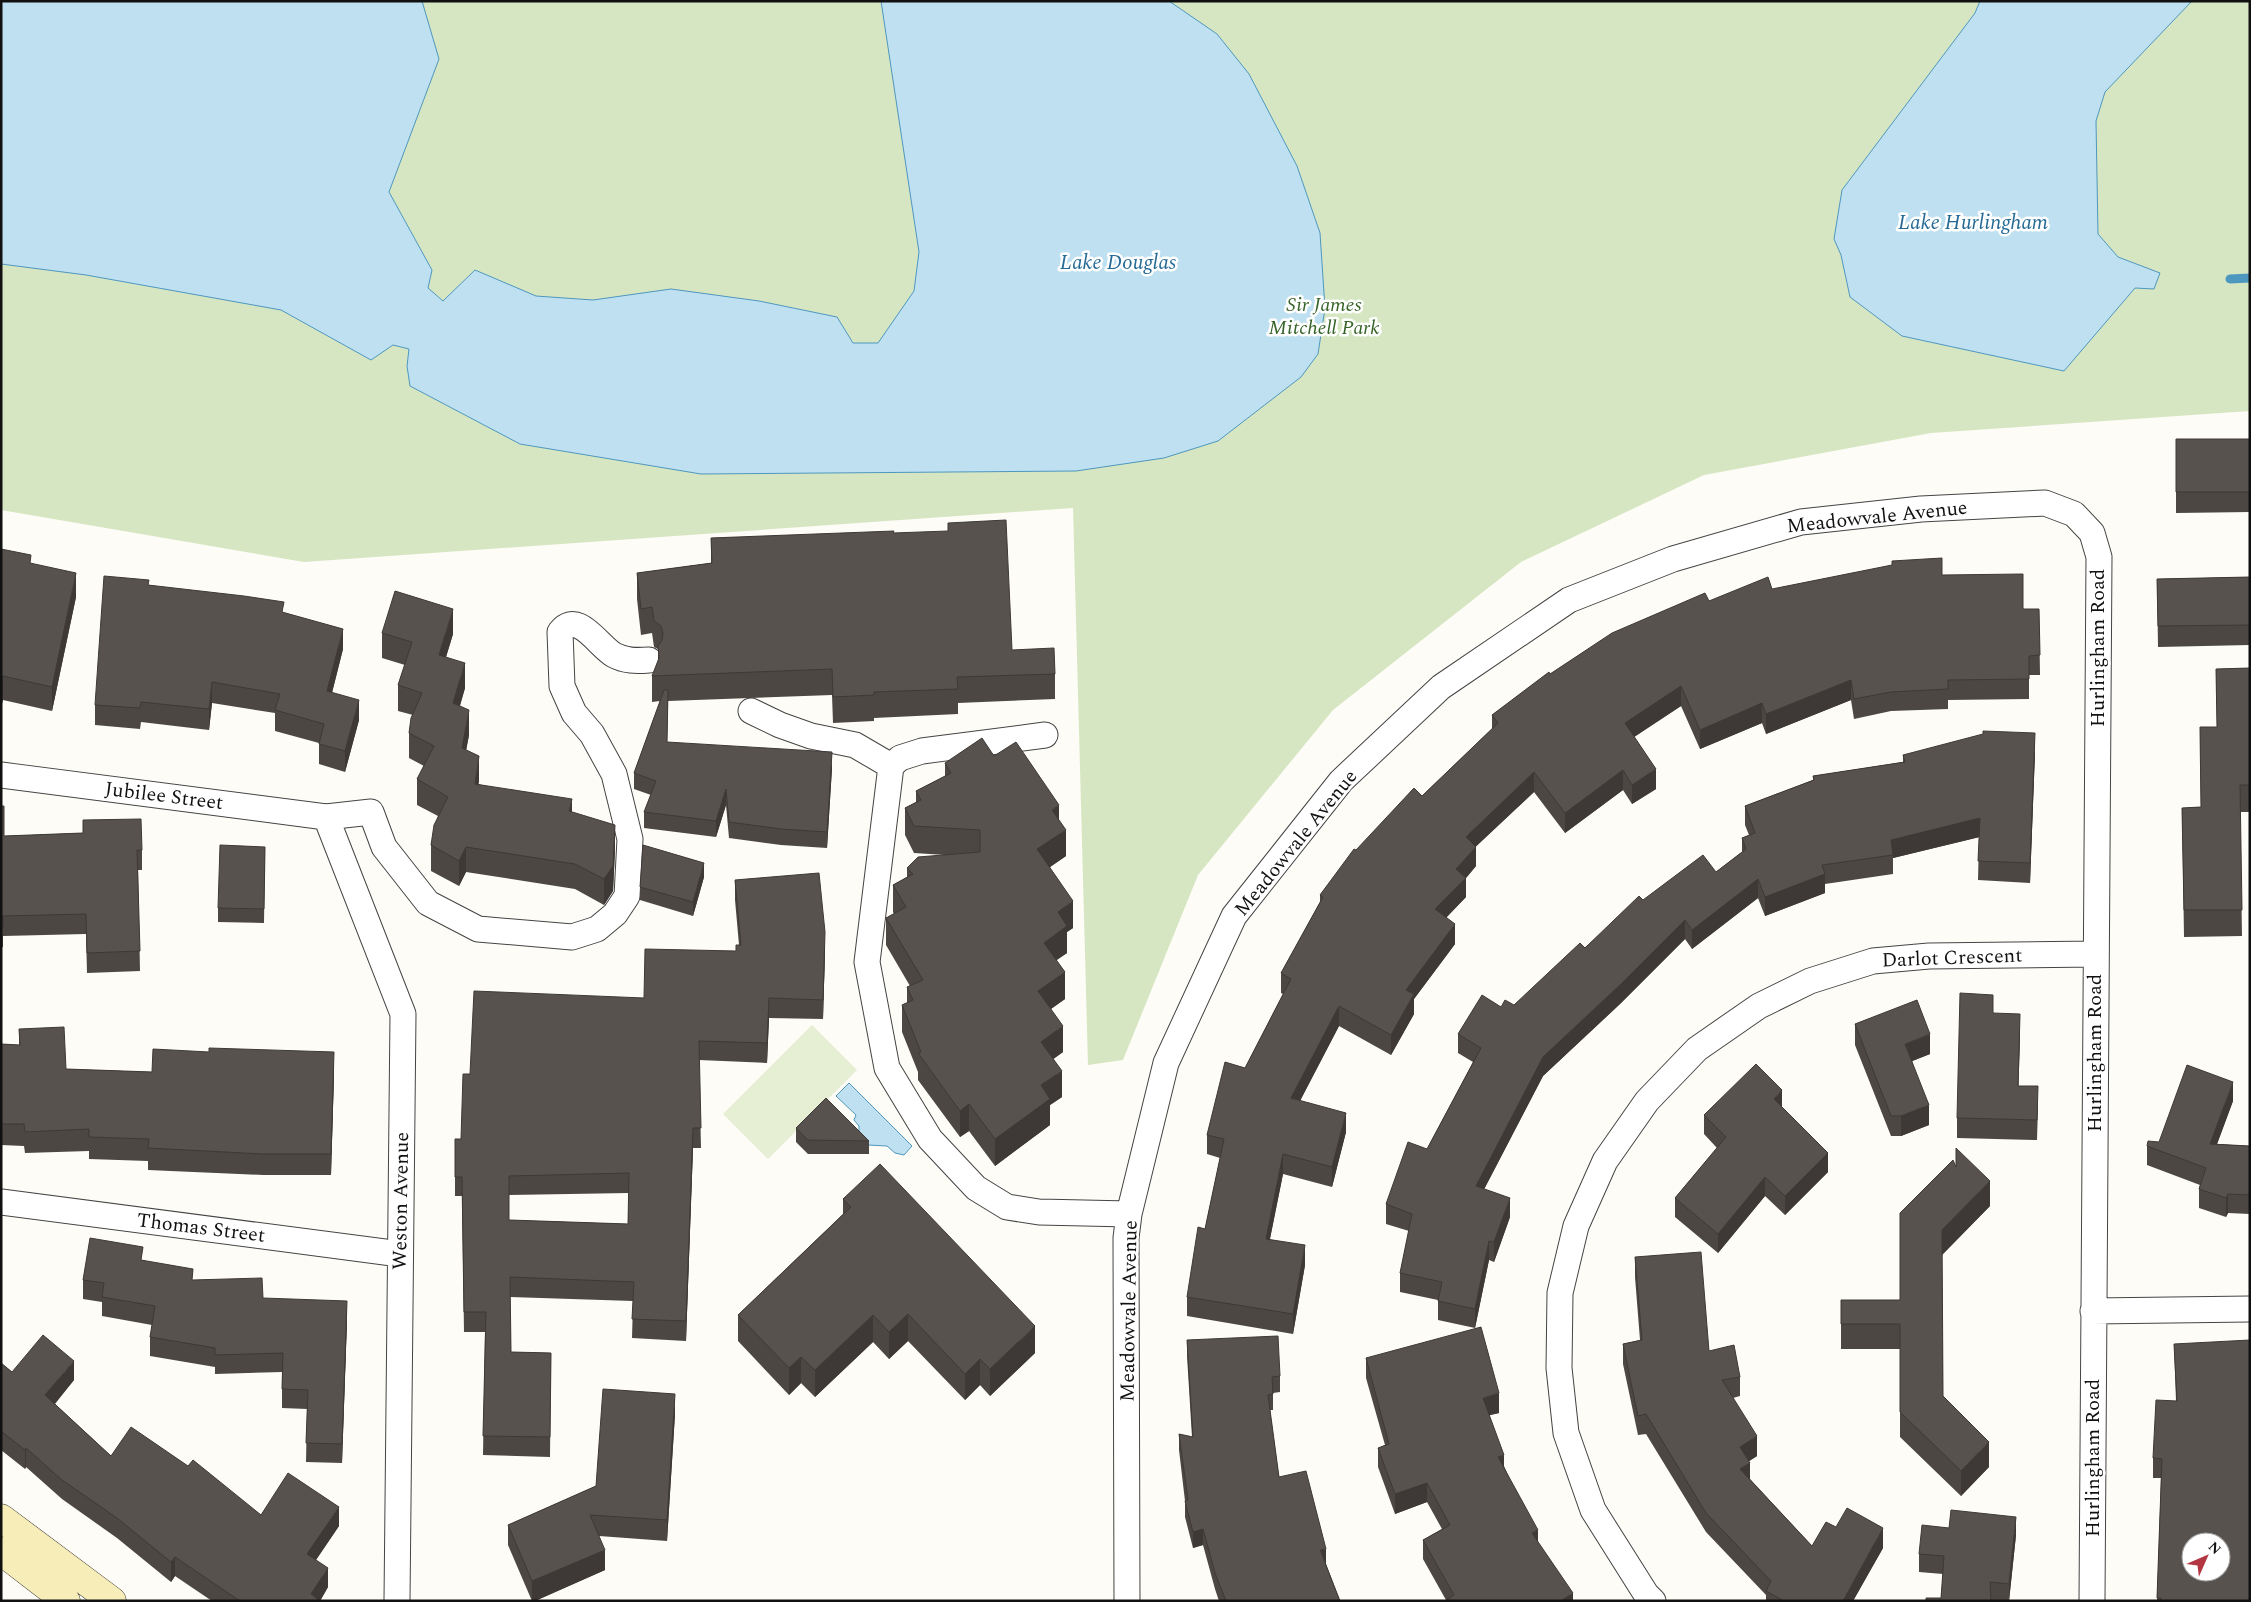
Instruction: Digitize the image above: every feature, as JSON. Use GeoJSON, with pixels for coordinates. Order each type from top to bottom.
{"type":"FeatureCollection","features":[{"type":"Feature","properties":{"kind":"main road"},"geometry":{"type":"LineString","coordinates":[[1,1518],[112,1601]]}},
{"type":"Feature","properties":{"kind":"main road"},"geometry":{"type":"LineString","coordinates":[[1,1551],[66,1601]]}},
{"type":"Feature","properties":{"kind":"street","name":"Meadowvale Avenue"},"geometry":{"type":"LineString","coordinates":[[1127,1601],[1126,1238],[1129,1214],[1166,1063],[1234,916],[1341,781],[1440,687],[1569,600],[1673,559],[1801,522],[1921,509],[2045,503],[2074,514]]}},
{"type":"Feature","properties":{"kind":"street","name":"Hurlingham Road"},"geometry":{"type":"LineString","coordinates":[[2074,514],[2092,533],[2099,557],[2092,1601]]}},
{"type":"Feature","properties":{"kind":"street","name":"Jubilee Street"},"geometry":{"type":"LineString","coordinates":[[1,775],[326,817],[372,812],[384,847],[428,903],[478,928],[572,937],[597,929],[615,914],[627,896],[630,839],[614,774],[592,734],[574,713],[562,686],[560,632],[571,623],[582,626],[612,654],[636,661],[649,660]]}},
{"type":"Feature","properties":{"kind":"street"},"geometry":{"type":"LineString","coordinates":[[751,711],[795,731],[855,745],[891,766]]}},
{"type":"Feature","properties":{"kind":"street"},"geometry":{"type":"LineString","coordinates":[[1045,735],[922,751],[900,758],[891,766],[867,962],[887,1068],[930,1139],[976,1188],[1007,1207],[1039,1212],[1129,1214]]}},
{"type":"Feature","properties":{"kind":"street","name":"Weston Avenue"},"geometry":{"type":"LineString","coordinates":[[326,817],[403,1014],[397,1601]]}},
{"type":"Feature","properties":{"kind":"street","name":"Darlot Crescent"},"geometry":{"type":"LineString","coordinates":[[1653,1601],[1646,1594],[1592,1510],[1566,1433],[1559,1368],[1560,1293],[1576,1226],[1605,1161],[1647,1101],[1697,1049],[1758,1006],[1810,981],[1873,961],[1929,956],[2096,954]]}},
{"type":"Feature","properties":{"kind":"street","name":"Thomas Street"},"geometry":{"type":"LineString","coordinates":[[1,1202],[400,1254]]}},
{"type":"Feature","properties":{"kind":"street"},"geometry":{"type":"LineString","coordinates":[[2093,1310],[2250,1309]]}},
{"type":"Feature","properties":{"kind":"green space","name":"Sir James Mitchell Park"},"geometry":{"type":"Polygon","coordinates":[[[1,1],[2250,1],[2250,411],[1931,433],[1704,475],[1521,562],[1333,710],[1198,875],[1123,1060],[1088,1065],[1073,508],[304,562],[1,510],[1,1]]]}},
{"type":"Feature","properties":{"kind":"green space"},"geometry":{"type":"Polygon","coordinates":[[[812,1025],[857,1070],[768,1159],[723,1114],[812,1025]]]}},
{"type":"Feature","properties":{"kind":"water","name":"Lake Douglas"},"geometry":{"type":"Polygon","coordinates":[[[1,1],[422,1],[439,59],[389,192],[432,270],[428,288],[443,301],[475,270],[536,296],[593,300],[671,289],[759,301],[837,317],[853,343],[878,343],[914,291],[919,252],[881,1],[1169,1],[1217,34],[1249,74],[1297,166],[1320,233],[1325,308],[1318,354],[1301,377],[1218,441],[1164,458],[1076,471],[701,474],[520,444],[410,386],[407,366],[409,349],[393,345],[371,360],[281,310],[86,275],[1,264],[1,1]]]}},
{"type":"Feature","properties":{"kind":"water","name":"Lake Hurlingham"},"geometry":{"type":"Polygon","coordinates":[[[1980,1],[2192,1],[2105,92],[2096,121],[2098,234],[2118,257],[2160,273],[2154,289],[2135,288],[2064,371],[1902,336],[1850,297],[1841,255],[1834,239],[1842,190],[1975,13],[1980,1]]]}},
{"type":"Feature","properties":{"kind":"water"},"geometry":{"type":"Polygon","coordinates":[[[849,1083],[912,1146],[904,1155],[895,1153],[887,1146],[868,1145],[859,1132],[859,1126],[854,1120],[856,1115],[836,1096],[849,1083]]]}},
{"type":"Feature","properties":{"kind":"building"},"geometry":{"type":"Polygon","coordinates":[[[2176,439],[2250,439],[2250,492],[2176,492],[2176,439]]]}},
{"type":"Feature","properties":{"kind":"building"},"geometry":{"type":"Polygon","coordinates":[[[1006,520],[1012,650],[1054,648],[1055,674],[957,677],[958,689],[874,692],[874,695],[833,697],[832,669],[652,676],[659,658],[658,646],[662,640],[663,633],[661,626],[654,621],[652,607],[641,609],[637,573],[712,563],[711,538],[894,531],[893,533],[948,531],[948,523],[1006,520]]]}},
{"type":"Feature","properties":{"kind":"building"},"geometry":{"type":"Polygon","coordinates":[[[1,549],[31,555],[30,563],[76,573],[52,687],[3,676],[1,683],[1,549]]]}},
{"type":"Feature","properties":{"kind":"building"},"geometry":{"type":"Polygon","coordinates":[[[1942,558],[1942,575],[2023,574],[2023,609],[2039,609],[2040,655],[2029,656],[2029,679],[1948,680],[1948,689],[1891,692],[1854,699],[1851,680],[1766,714],[1762,703],[1700,730],[1681,686],[1625,723],[1656,769],[1632,785],[1623,770],[1565,813],[1534,772],[1466,837],[1476,847],[1456,869],[1466,878],[1435,909],[1455,924],[1406,990],[1414,994],[1391,1035],[1339,1006],[1291,1098],[1346,1113],[1332,1167],[1283,1154],[1266,1239],[1305,1245],[1293,1314],[1187,1297],[1198,1227],[1205,1229],[1224,1139],[1207,1135],[1225,1062],[1245,1068],[1291,979],[1281,973],[1323,897],[1320,895],[1354,849],[1356,850],[1414,788],[1422,796],[1498,723],[1492,715],[1549,672],[1550,674],[1612,633],[1705,593],[1709,601],[1768,577],[1772,589],[1892,565],[1892,561],[1942,558]]]}},
{"type":"Feature","properties":{"kind":"building"},"geometry":{"type":"Polygon","coordinates":[[[104,576],[149,580],[148,585],[284,602],[282,612],[343,629],[327,691],[359,700],[345,751],[319,744],[324,724],[275,710],[280,694],[212,682],[209,709],[141,702],[140,708],[95,705],[104,576]]]}},
{"type":"Feature","properties":{"kind":"building"},"geometry":{"type":"Polygon","coordinates":[[[2250,577],[2250,625],[2158,626],[2157,579],[2250,577]]]}},
{"type":"Feature","properties":{"kind":"building"},"geometry":{"type":"Polygon","coordinates":[[[395,591],[453,609],[439,655],[465,663],[453,703],[469,710],[462,748],[479,756],[475,784],[572,799],[569,811],[615,825],[613,866],[604,879],[575,864],[466,847],[459,861],[431,845],[434,825],[448,797],[417,779],[434,746],[409,733],[411,718],[422,693],[398,685],[412,642],[382,633],[395,591]]]}},
{"type":"Feature","properties":{"kind":"building"},"geometry":{"type":"Polygon","coordinates":[[[2250,668],[2250,785],[2240,785],[2242,910],[2184,910],[2182,808],[2201,807],[2200,727],[2217,727],[2216,669],[2250,668]]]}},
{"type":"Feature","properties":{"kind":"building"},"geometry":{"type":"Polygon","coordinates":[[[664,690],[668,690],[667,742],[832,752],[827,832],[781,829],[729,822],[726,789],[716,821],[644,812],[656,781],[634,773],[664,690]]]}},
{"type":"Feature","properties":{"kind":"building"},"geometry":{"type":"Polygon","coordinates":[[[1983,731],[2035,733],[2030,863],[1978,861],[1980,818],[1891,840],[1893,855],[1822,865],[1825,874],[1765,897],[1758,879],[1692,930],[1685,920],[1620,985],[1543,1057],[1476,1186],[1510,1198],[1494,1242],[1489,1241],[1475,1309],[1438,1301],[1442,1282],[1400,1273],[1412,1214],[1386,1204],[1408,1142],[1427,1149],[1481,1048],[1458,1034],[1482,995],[1501,1007],[1505,1000],[1514,1005],[1580,943],[1585,948],[1639,896],[1643,900],[1703,855],[1716,872],[1746,849],[1742,838],[1755,833],[1745,806],[1814,780],[1813,776],[1905,762],[1903,755],[1983,734],[1983,731]]]}},
{"type":"Feature","properties":{"kind":"building"},"geometry":{"type":"Polygon","coordinates":[[[982,738],[994,756],[1016,742],[1059,805],[1052,810],[1066,830],[1037,849],[1073,901],[1058,912],[1067,926],[1044,943],[1065,972],[1038,991],[1063,1026],[1041,1042],[1062,1071],[1041,1085],[1050,1099],[995,1139],[969,1104],[960,1111],[918,1053],[921,1052],[902,1005],[913,1000],[907,987],[923,980],[886,918],[906,907],[893,885],[913,874],[907,868],[918,857],[980,852],[980,830],[914,826],[905,808],[921,800],[916,791],[951,773],[945,763],[982,738]]]}},
{"type":"Feature","properties":{"kind":"building"},"geometry":{"type":"Polygon","coordinates":[[[1,806],[4,806],[4,836],[83,833],[83,820],[141,819],[142,850],[137,850],[140,951],[87,953],[86,914],[3,916],[3,927],[1,927],[1,806]]]}},
{"type":"Feature","properties":{"kind":"building"},"geometry":{"type":"Polygon","coordinates":[[[220,845],[265,847],[264,909],[218,908],[220,845]]]}},
{"type":"Feature","properties":{"kind":"building"},"geometry":{"type":"Polygon","coordinates":[[[643,845],[704,863],[693,902],[640,887],[643,845]]]}},
{"type":"Feature","properties":{"kind":"building"},"geometry":{"type":"Polygon","coordinates":[[[819,873],[825,932],[823,1000],[769,998],[767,1043],[699,1041],[701,1128],[693,1128],[686,1321],[632,1319],[634,1282],[510,1277],[511,1352],[551,1353],[550,1437],[483,1436],[486,1312],[464,1312],[462,1177],[455,1177],[455,1139],[461,1139],[463,1074],[470,1074],[474,991],[644,998],[645,949],[736,951],[736,945],[741,945],[735,880],[819,873]],[[629,1173],[509,1176],[509,1220],[628,1224],[629,1173]]]}},
{"type":"Feature","properties":{"kind":"building"},"geometry":{"type":"Polygon","coordinates":[[[1960,993],[1993,995],[1993,1013],[2020,1014],[2018,1086],[2038,1086],[2037,1120],[1957,1118],[1960,993]]]}},
{"type":"Feature","properties":{"kind":"building"},"geometry":{"type":"Polygon","coordinates":[[[1917,1000],[1930,1034],[1905,1044],[1929,1105],[1901,1116],[1891,1116],[1855,1024],[1917,1000]]]}},
{"type":"Feature","properties":{"kind":"building"},"geometry":{"type":"Polygon","coordinates":[[[64,1027],[66,1069],[152,1072],[153,1049],[209,1052],[209,1048],[334,1052],[331,1154],[263,1154],[148,1148],[149,1139],[89,1137],[89,1129],[25,1132],[24,1124],[1,1124],[1,1044],[20,1045],[19,1029],[64,1027]]]}},
{"type":"Feature","properties":{"kind":"building"},"geometry":{"type":"Polygon","coordinates":[[[1756,1064],[1782,1090],[1774,1099],[1828,1153],[1785,1196],[1765,1177],[1718,1234],[1675,1198],[1726,1137],[1704,1115],[1756,1064]]]}},
{"type":"Feature","properties":{"kind":"building"},"geometry":{"type":"Polygon","coordinates":[[[2187,1065],[2233,1082],[2210,1144],[2250,1146],[2250,1195],[2228,1194],[2226,1198],[2199,1189],[2206,1168],[2147,1146],[2148,1141],[2159,1142],[2187,1065]]]}},
{"type":"Feature","properties":{"kind":"building"},"geometry":{"type":"Polygon","coordinates":[[[826,1098],[869,1141],[808,1140],[796,1128],[826,1098]]]}},
{"type":"Feature","properties":{"kind":"building"},"geometry":{"type":"Polygon","coordinates":[[[1956,1148],[1990,1181],[1942,1230],[1943,1396],[1989,1442],[1961,1471],[1900,1412],[1900,1324],[1841,1324],[1841,1300],[1900,1300],[1900,1213],[1953,1160],[1956,1167],[1956,1148]]]}},
{"type":"Feature","properties":{"kind":"building"},"geometry":{"type":"Polygon","coordinates":[[[880,1164],[1035,1326],[990,1369],[980,1359],[965,1374],[908,1314],[889,1332],[873,1315],[815,1370],[801,1357],[789,1368],[738,1315],[851,1207],[843,1199],[880,1164]]]}},
{"type":"Feature","properties":{"kind":"building"},"geometry":{"type":"Polygon","coordinates":[[[90,1238],[143,1247],[141,1260],[193,1269],[192,1280],[262,1278],[263,1298],[347,1301],[342,1444],[306,1443],[308,1390],[282,1389],[283,1353],[215,1355],[215,1348],[150,1337],[155,1306],[102,1297],[104,1283],[83,1280],[90,1238]]]}},
{"type":"Feature","properties":{"kind":"building"},"geometry":{"type":"Polygon","coordinates":[[[1701,1252],[1709,1351],[1734,1345],[1740,1377],[1722,1380],[1757,1436],[1740,1447],[1750,1463],[1740,1469],[1812,1546],[1826,1522],[1836,1527],[1847,1508],[1883,1528],[1843,1601],[1784,1601],[1766,1591],[1771,1581],[1706,1513],[1646,1414],[1638,1416],[1623,1344],[1642,1340],[1635,1257],[1701,1252]]]}},
{"type":"Feature","properties":{"kind":"building"},"geometry":{"type":"Polygon","coordinates":[[[1481,1327],[1499,1393],[1483,1398],[1504,1455],[1498,1457],[1538,1530],[1532,1533],[1573,1593],[1561,1601],[1445,1601],[1454,1595],[1423,1540],[1450,1525],[1427,1483],[1395,1494],[1378,1448],[1389,1444],[1366,1358],[1481,1327]]]}},
{"type":"Feature","properties":{"kind":"building"},"geometry":{"type":"Polygon","coordinates":[[[43,1335],[74,1361],[45,1395],[111,1456],[131,1427],[188,1466],[193,1460],[261,1515],[288,1473],[339,1507],[307,1554],[328,1568],[311,1594],[320,1601],[240,1601],[175,1557],[171,1562],[117,1518],[62,1480],[26,1448],[25,1450],[1,1431],[1,1363],[12,1372],[43,1335]]]}},
{"type":"Feature","properties":{"kind":"building"},"geometry":{"type":"Polygon","coordinates":[[[1278,1336],[1280,1376],[1272,1377],[1273,1394],[1268,1395],[1279,1477],[1306,1471],[1326,1549],[1320,1550],[1340,1601],[1226,1601],[1215,1573],[1203,1529],[1193,1532],[1185,1501],[1188,1500],[1179,1434],[1193,1437],[1187,1340],[1278,1336]]]}},
{"type":"Feature","properties":{"kind":"building"},"geometry":{"type":"Polygon","coordinates":[[[2250,1340],[2250,1601],[2161,1601],[2161,1598],[2157,1598],[2162,1459],[2153,1458],[2156,1400],[2177,1401],[2174,1344],[2250,1340]]]}},
{"type":"Feature","properties":{"kind":"building"},"geometry":{"type":"Polygon","coordinates":[[[603,1389],[675,1394],[667,1520],[590,1515],[605,1550],[532,1581],[508,1525],[596,1486],[603,1389]]]}},
{"type":"Feature","properties":{"kind":"building"},"geometry":{"type":"Polygon","coordinates":[[[1951,1510],[2016,1517],[2009,1584],[1990,1582],[1991,1601],[1926,1601],[1926,1598],[1941,1598],[1944,1556],[1919,1554],[1922,1525],[1949,1528],[1951,1510]]]}},
{"type":"Feature","properties":{"kind":"waterway"},"geometry":{"type":"LineString","coordinates":[[2230,279],[2250,278]]}}]}
